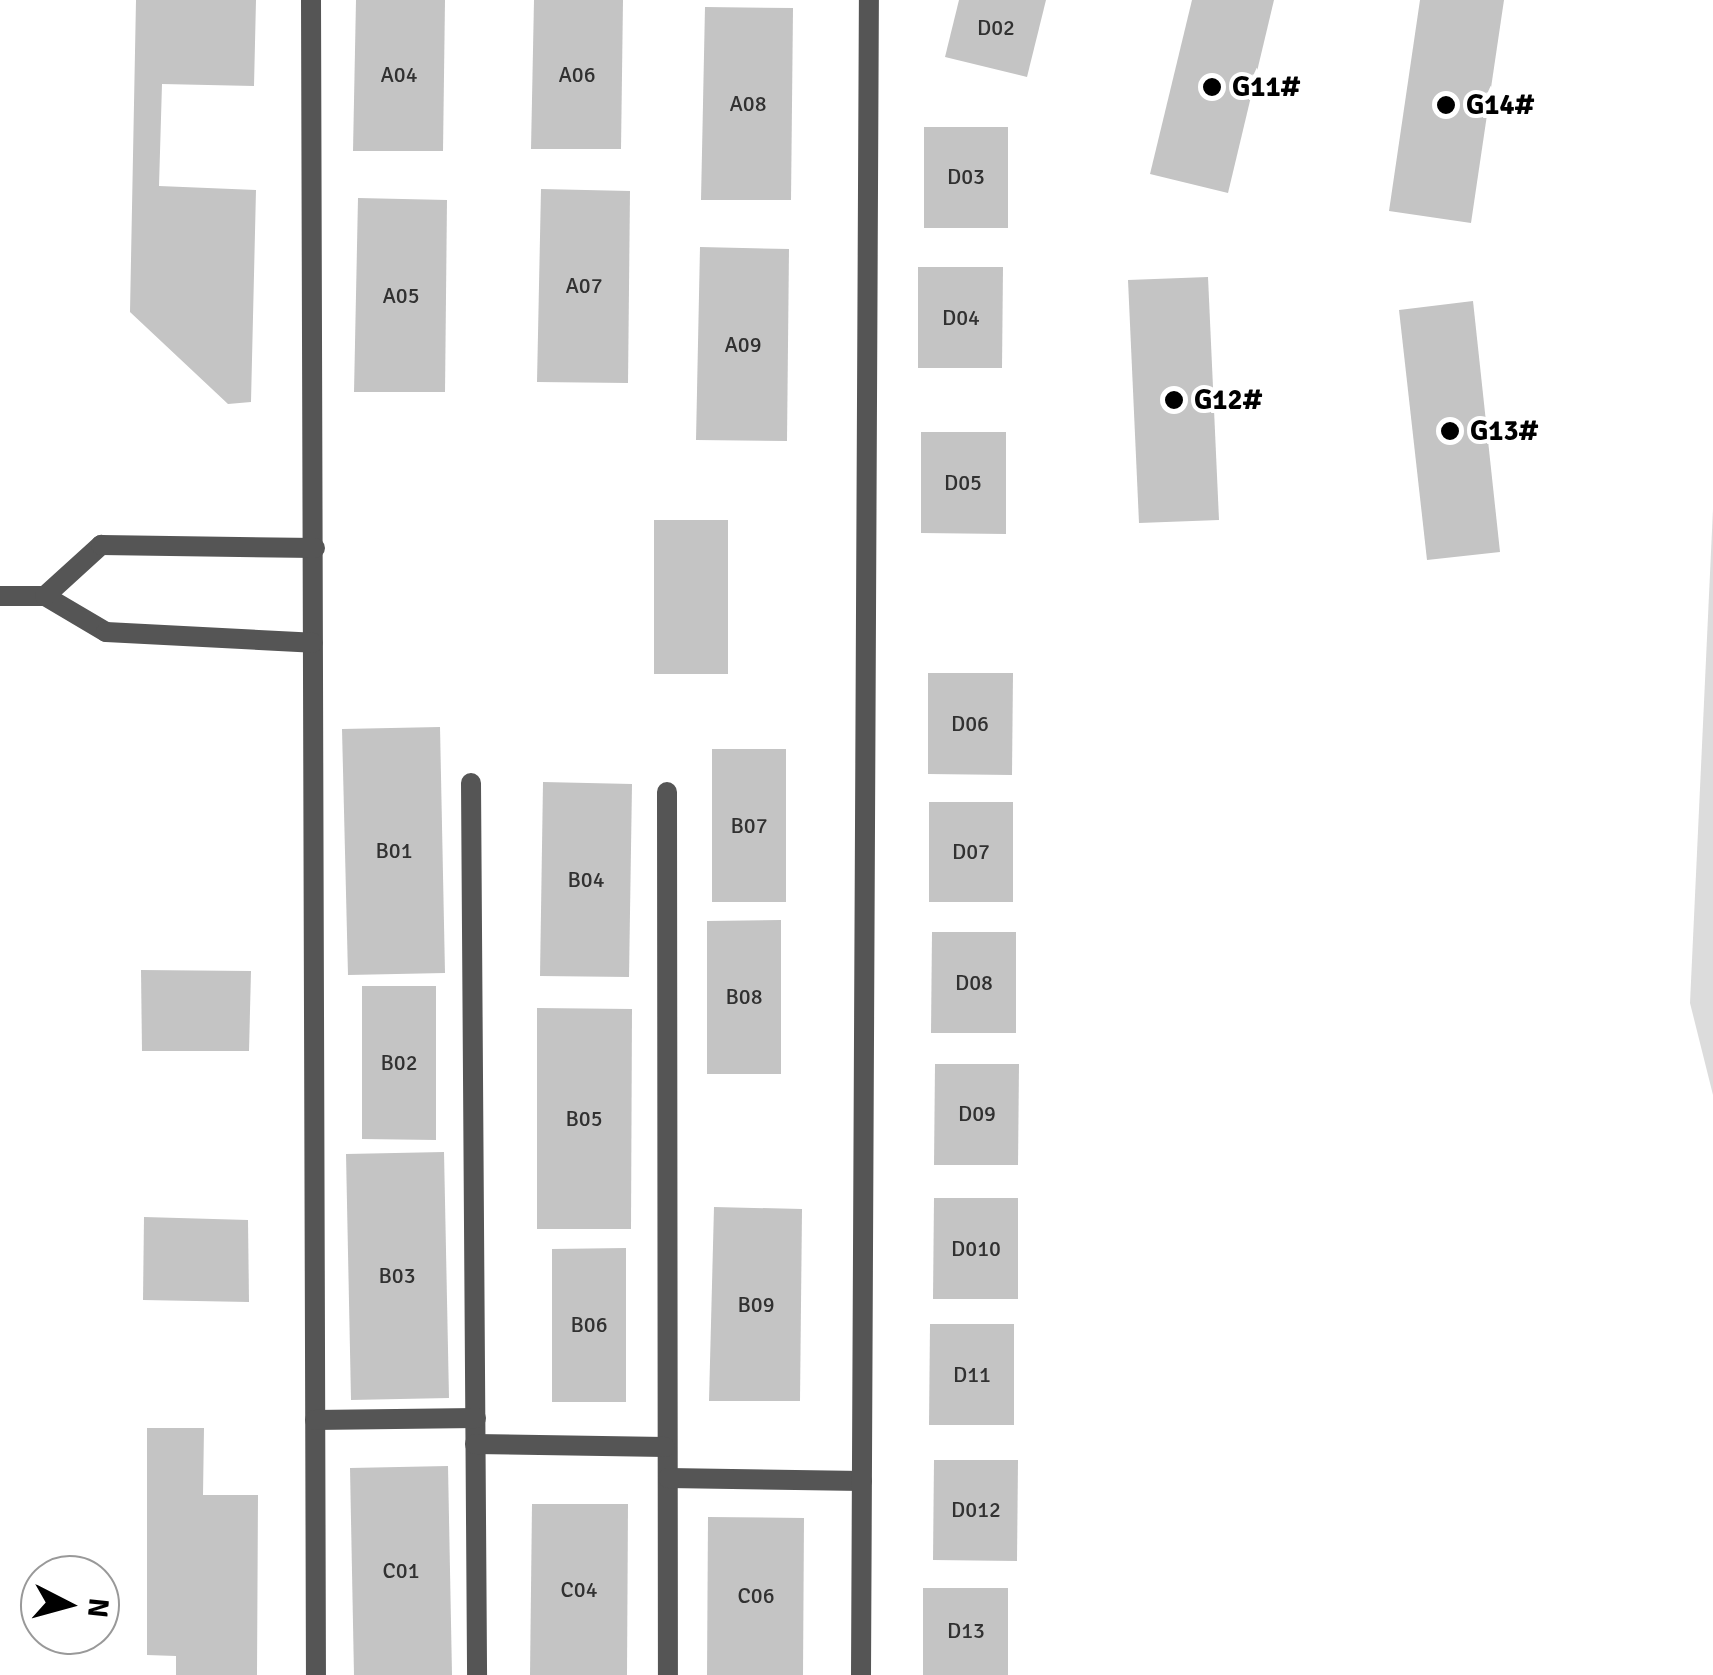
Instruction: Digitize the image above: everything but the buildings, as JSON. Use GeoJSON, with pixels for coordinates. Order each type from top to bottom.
{"type":"FeatureCollection","features":[{"type":"Feature","properties":{"kind":"street"},"geometry":{"type":"LineString","coordinates":[[311,0],[316,1675]]}},
{"type":"Feature","properties":{"kind":"street"},"geometry":{"type":"LineString","coordinates":[[861,1675],[869,0]]}},
{"type":"Feature","properties":{"kind":"street"},"geometry":{"type":"LineString","coordinates":[[45,596],[101,545],[315,548]]}},
{"type":"Feature","properties":{"kind":"street"},"geometry":{"type":"LineString","coordinates":[[0,596],[45,596],[106,632],[313,643]]}},
{"type":"Feature","properties":{"kind":"street"},"geometry":{"type":"LineString","coordinates":[[471,783],[477,1675]]}},
{"type":"Feature","properties":{"kind":"street"},"geometry":{"type":"LineString","coordinates":[[667,792],[668,1675]]}},
{"type":"Feature","properties":{"kind":"street"},"geometry":{"type":"LineString","coordinates":[[315,1420],[476,1418]]}},
{"type":"Feature","properties":{"kind":"street"},"geometry":{"type":"LineString","coordinates":[[476,1444],[665,1447]]}},
{"type":"Feature","properties":{"kind":"street"},"geometry":{"type":"LineString","coordinates":[[668,1478],[862,1481]]}},
{"type":"Feature","properties":{"kind":"shaded area"},"geometry":{"type":"Polygon","coordinates":[[[1713,509],[1713,1095],[1690,1003],[1713,509]]]}},
{"type":"Feature","properties":{"kind":"place","name":"G11#"},"geometry":{"type":"Point","coordinates":[1212,87]}},
{"type":"Feature","properties":{"kind":"place","name":"G14#"},"geometry":{"type":"Point","coordinates":[1446,105]}},
{"type":"Feature","properties":{"kind":"place","name":"G12#"},"geometry":{"type":"Point","coordinates":[1174,400]}},
{"type":"Feature","properties":{"kind":"place","name":"G13#"},"geometry":{"type":"Point","coordinates":[1450,431]}}]}
